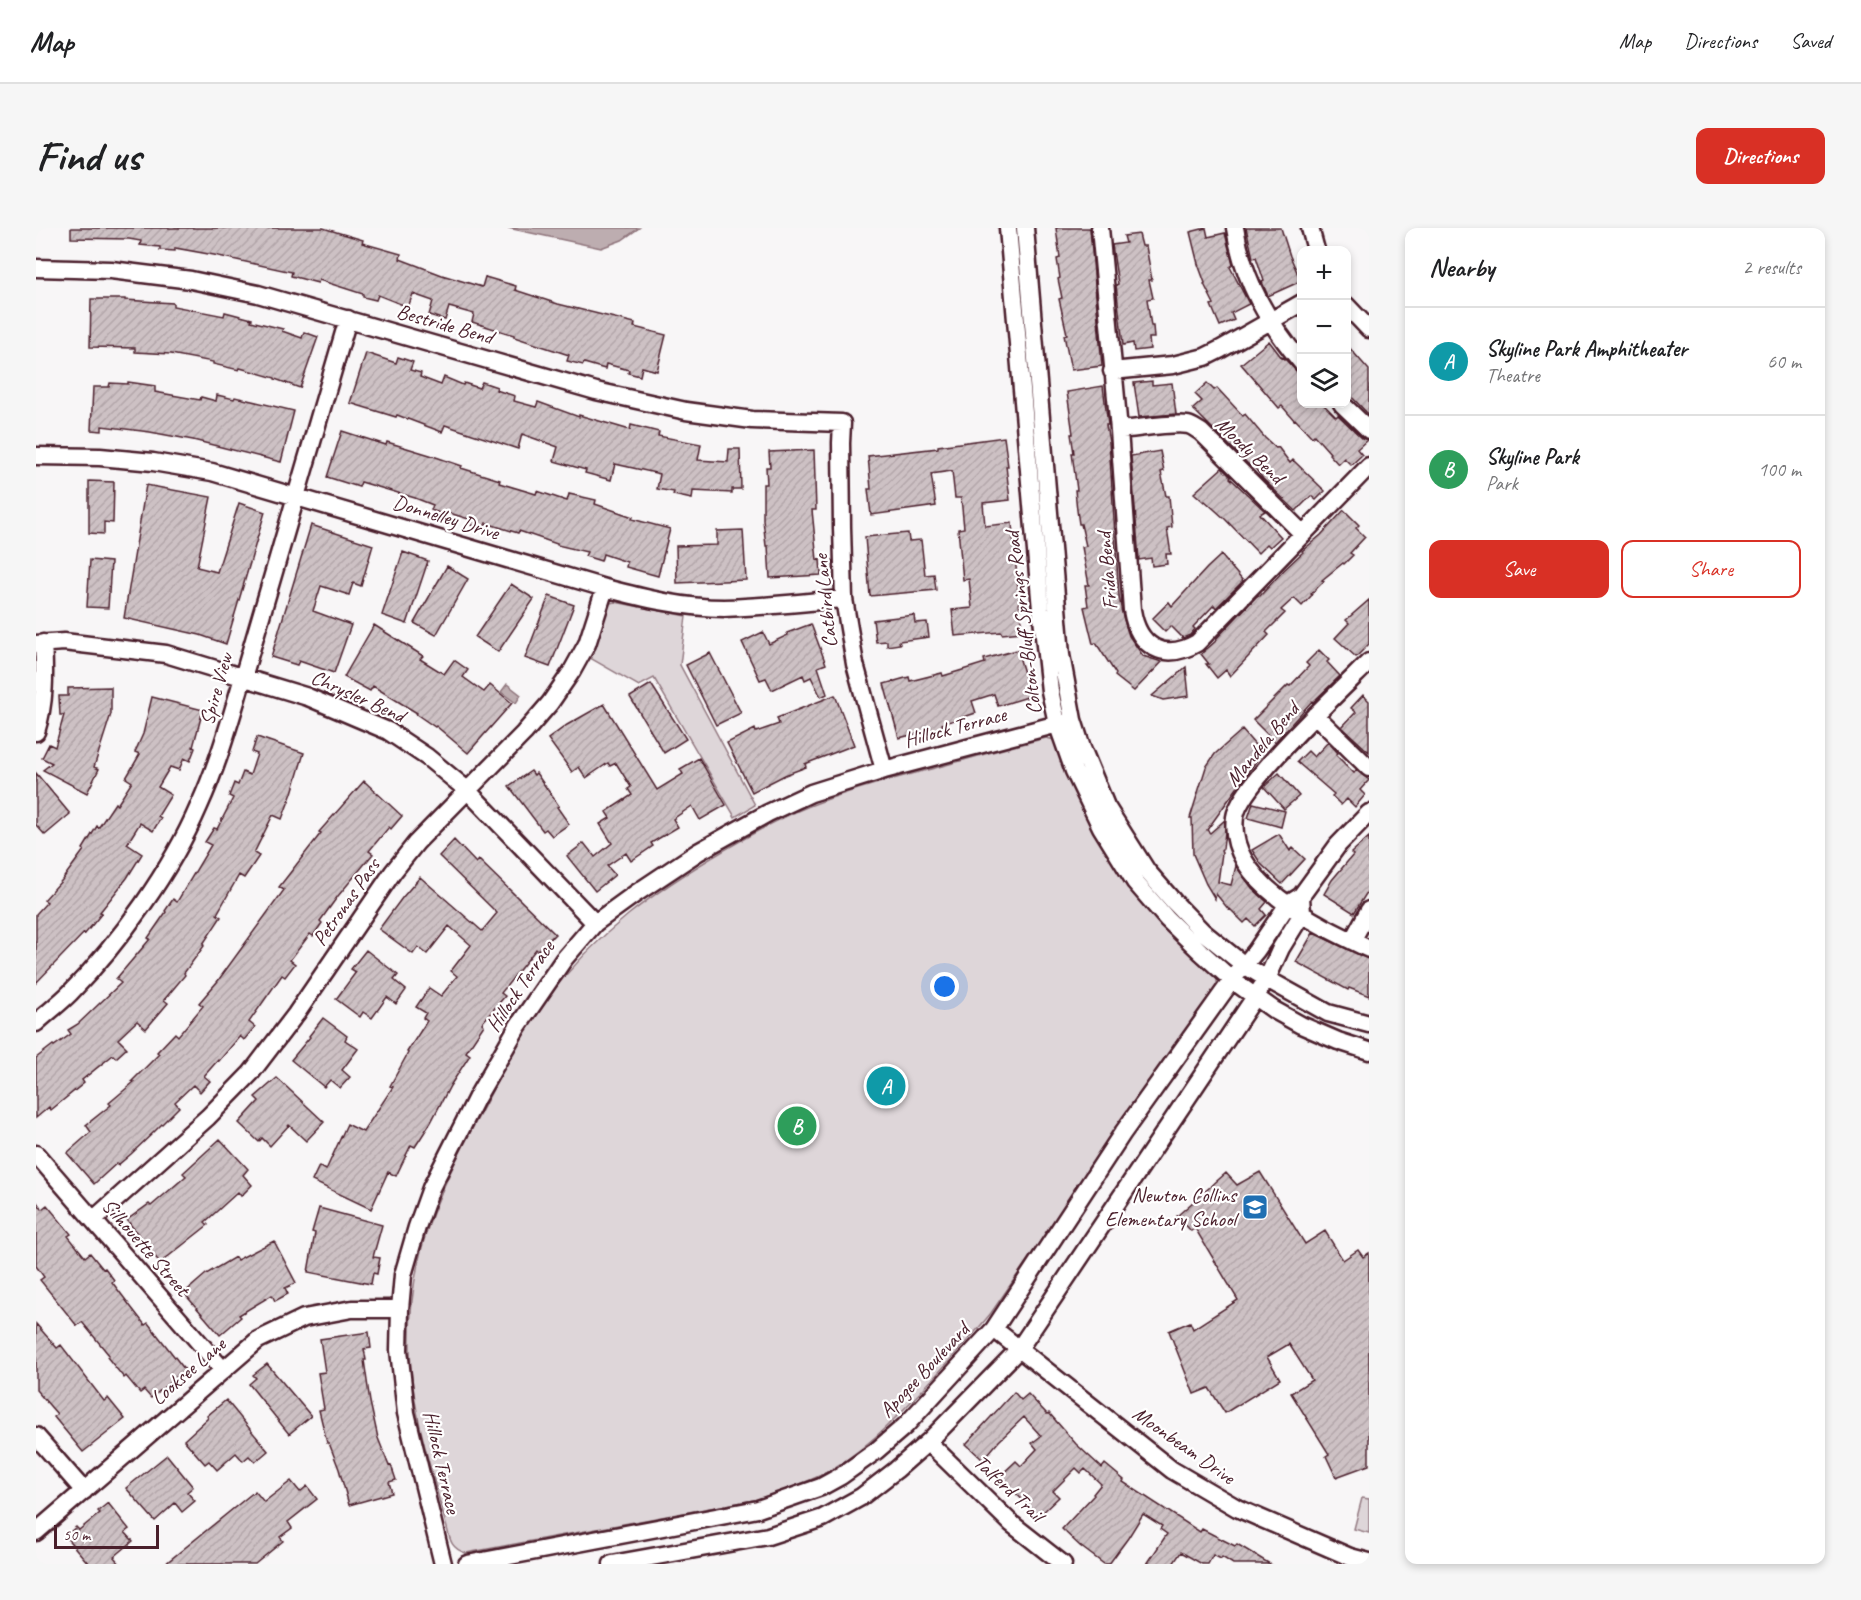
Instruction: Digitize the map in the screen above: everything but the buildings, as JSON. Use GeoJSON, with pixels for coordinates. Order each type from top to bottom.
{"type":"FeatureCollection","features":[{"type":"Feature","properties":{"kind":"street","name":"Colton-Bluff Springs Road"},"geometry":{"type":"LineString","coordinates":[[1008,228],[1050,691],[1106,806],[1147,871],[1174,902],[1203,932],[1267,979],[1328,1013],[1369,1024]]}},
{"type":"Feature","properties":{"kind":"street","name":"Colton-Bluff Springs Road"},"geometry":{"type":"LineString","coordinates":[[1025,228],[1065,722],[1074,771],[1101,827],[1136,882],[1167,919],[1232,980],[1275,1010],[1301,1025],[1369,1051]]}},
{"type":"Feature","properties":{"kind":"street","name":"Frida Bend"},"geometry":{"type":"LineString","coordinates":[[1100,228],[1134,623],[1139,634],[1157,649],[1180,652],[1197,644],[1369,466]]}},
{"type":"Feature","properties":{"kind":"street"},"geometry":{"type":"LineString","coordinates":[[1235,228],[1250,282],[1270,321],[1297,357]]}},
{"type":"Feature","properties":{"kind":"street"},"geometry":{"type":"LineString","coordinates":[[1310,228],[1315,246]]}},
{"type":"Feature","properties":{"kind":"street","name":"Bestride Bend"},"geometry":{"type":"LineString","coordinates":[[36,268],[111,270],[191,280],[258,294],[596,391],[668,407],[752,420],[842,423]]}},
{"type":"Feature","properties":{"kind":"street"},"geometry":{"type":"LineString","coordinates":[[1112,371],[1173,365],[1205,357],[1297,306]]}},
{"type":"Feature","properties":{"kind":"street"},"geometry":{"type":"LineString","coordinates":[[1351,309],[1369,329]]}},
{"type":"Feature","properties":{"kind":"street","name":"Spire View"},"geometry":{"type":"LineString","coordinates":[[36,1023],[69,993],[107,952],[157,883],[199,807],[222,748],[348,320]]}},
{"type":"Feature","properties":{"kind":"street"},"geometry":{"type":"LineString","coordinates":[[1346,408],[1369,430]]}},
{"type":"Feature","properties":{"kind":"street","name":"Catbird Lane"},"geometry":{"type":"LineString","coordinates":[[842,423],[844,599],[855,664],[884,770]]}},
{"type":"Feature","properties":{"kind":"street","name":"Moody Bend"},"geometry":{"type":"LineString","coordinates":[[1119,430],[1177,425],[1195,428],[1304,534]]}},
{"type":"Feature","properties":{"kind":"street","name":"Donnelley Drive"},"geometry":{"type":"LineString","coordinates":[[36,456],[100,457],[153,462],[212,472],[605,588],[674,604],[722,608],[844,599]]}},
{"type":"Feature","properties":{"kind":"street","name":"Petronas Pass"},"geometry":{"type":"LineString","coordinates":[[93,1220],[208,1117],[251,1073],[296,1014],[393,872],[416,843],[524,733],[550,703],[587,644],[605,588]]}},
{"type":"Feature","properties":{"kind":"street","name":"Chrysler Bend"},"geometry":{"type":"LineString","coordinates":[[40,644],[64,642],[166,654],[308,697],[388,731],[427,757],[467,790],[595,923]]}},
{"type":"Feature","properties":{"kind":"street"},"geometry":{"type":"LineString","coordinates":[[36,732],[44,700],[45,674],[40,644]]}},
{"type":"Feature","properties":{"kind":"street","name":"Mandela Bend"},"geometry":{"type":"LineString","coordinates":[[1369,662],[1315,716],[1245,793],[1235,815],[1235,838],[1241,858],[1254,876],[1294,900],[1302,914],[1369,949]]}},
{"type":"Feature","properties":{"kind":"street"},"geometry":{"type":"LineString","coordinates":[[1315,716],[1369,768]]}},
{"type":"Feature","properties":{"kind":"street","name":"Hillock Terrace"},"geometry":{"type":"LineString","coordinates":[[443,1564],[406,1413],[399,1350],[403,1275],[431,1188],[477,1097],[518,1026],[564,959],[595,923],[635,894],[698,852],[768,813],[811,793],[884,770],[1065,722]]}},
{"type":"Feature","properties":{"kind":"street","name":"Apogee Boulevard"},"geometry":{"type":"LineString","coordinates":[[467,1564],[758,1509],[821,1487],[876,1451],[905,1426],[993,1329],[1122,1134],[1232,980],[1258,950],[1338,845],[1369,813]]}},
{"type":"Feature","properties":{"kind":"street"},"geometry":{"type":"LineString","coordinates":[[1352,941],[1369,910]]}},
{"type":"Feature","properties":{"kind":"street"},"geometry":{"type":"LineString","coordinates":[[612,1564],[768,1536],[823,1518],[861,1497],[928,1442],[1019,1349],[1256,996],[1302,914]]}},
{"type":"Feature","properties":{"kind":"street","name":"Silhouette Street"},"geometry":{"type":"LineString","coordinates":[[36,1154],[223,1370]]}},
{"type":"Feature","properties":{"kind":"street","name":"Looksee Lane"},"geometry":{"type":"LineString","coordinates":[[36,1532],[258,1340],[304,1318],[352,1309],[400,1309]]}},
{"type":"Feature","properties":{"kind":"street","name":"Moonbeam Drive"},"geometry":{"type":"LineString","coordinates":[[993,1329],[1172,1470],[1237,1508],[1350,1557],[1369,1562]]}},
{"type":"Feature","properties":{"kind":"street"},"geometry":{"type":"LineString","coordinates":[[36,1437],[84,1491]]}},
{"type":"Feature","properties":{"kind":"street","name":"Talferd Trail"},"geometry":{"type":"LineString","coordinates":[[928,1442],[1012,1524],[1062,1564]]}},
{"type":"Feature","properties":{"kind":"shaded area"},"geometry":{"type":"Polygon","coordinates":[[[508,228],[639,228],[622,240],[601,248],[508,228]]]}},
{"type":"Feature","properties":{"kind":"shaded area"},"geometry":{"type":"Polygon","coordinates":[[[615,602],[686,616],[680,665],[755,805],[735,817],[654,678],[639,686],[590,658],[606,610],[610,603],[615,602]]]}},
{"type":"Feature","properties":{"kind":"shaded area"},"geometry":{"type":"Polygon","coordinates":[[[507,684],[521,695],[516,703],[501,692],[507,684]]]}},
{"type":"Feature","properties":{"kind":"shaded area"},"geometry":{"type":"Polygon","coordinates":[[[1046,738],[1055,740],[1076,790],[1217,975],[1217,985],[991,1313],[903,1411],[850,1458],[812,1479],[759,1499],[466,1553],[458,1549],[449,1537],[423,1439],[414,1394],[410,1349],[414,1284],[428,1227],[450,1173],[511,1055],[548,997],[587,952],[628,915],[673,882],[770,824],[848,792],[1046,738]]]}},
{"type":"Feature","properties":{"kind":"shaded area"},"geometry":{"type":"Polygon","coordinates":[[[1362,1498],[1369,1499],[1369,1533],[1354,1529],[1362,1498]]]}},
{"type":"Feature","properties":{"kind":"place","name":"Skyline Park Amphitheater"},"geometry":{"type":"Point","coordinates":[886,1086]}},
{"type":"Feature","properties":{"kind":"place","name":"Skyline Park"},"geometry":{"type":"Point","coordinates":[797,1126]}},
{"type":"Feature","properties":{"kind":"place","name":"Newton Collins Elementary School"},"geometry":{"type":"Point","coordinates":[1255,1207]}}]}
